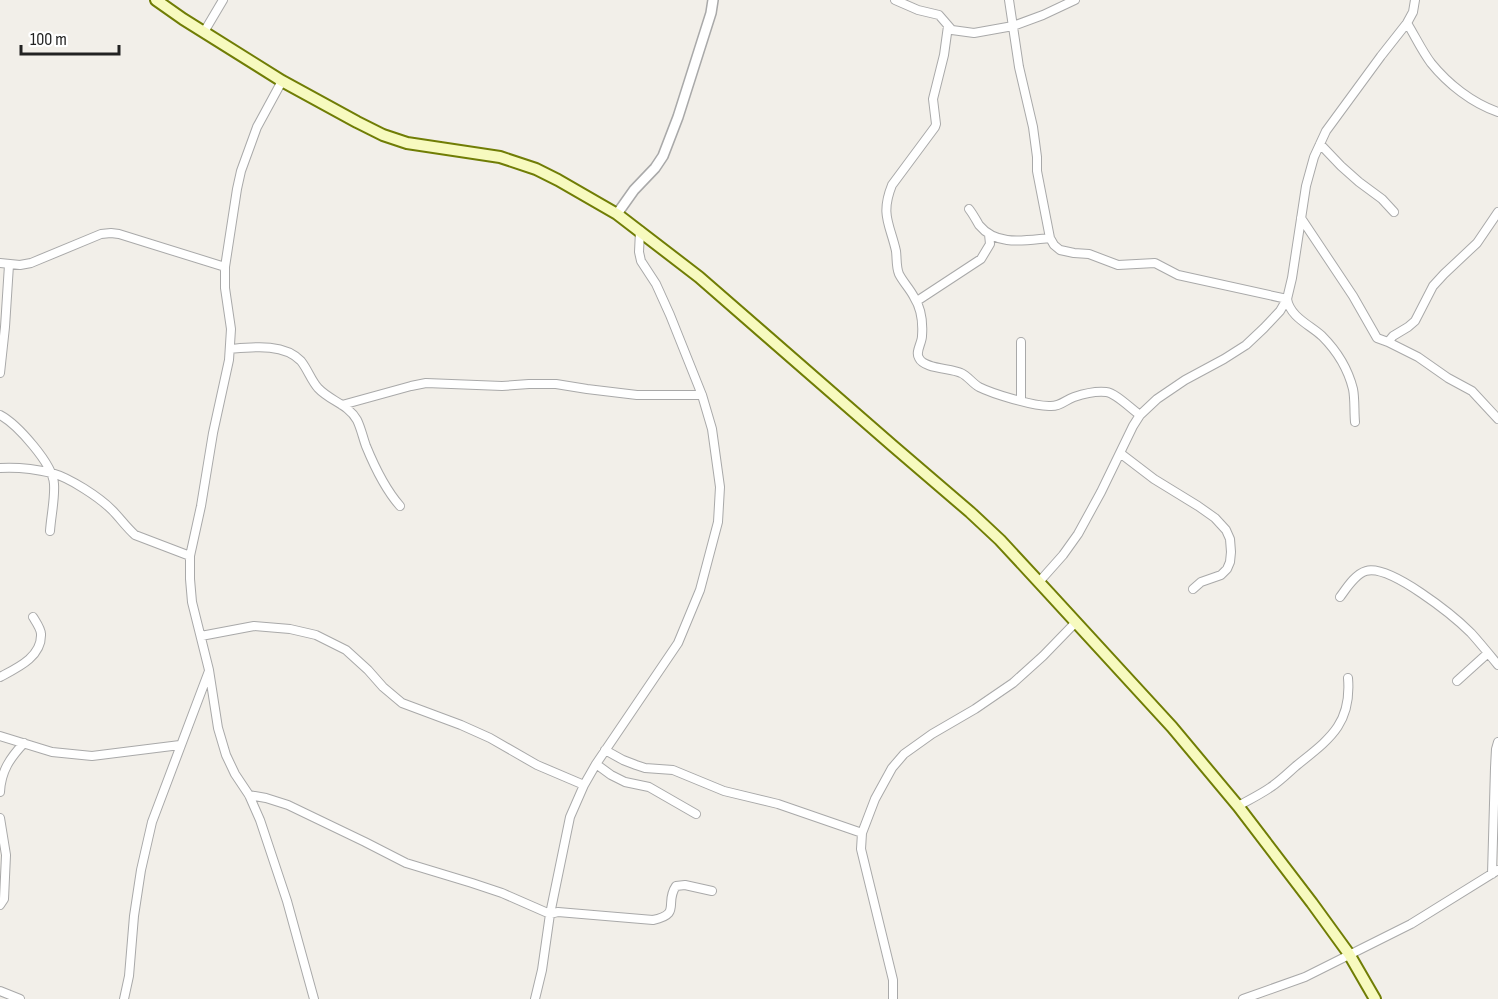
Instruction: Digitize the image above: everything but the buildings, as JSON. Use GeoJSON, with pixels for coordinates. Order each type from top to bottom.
{"type":"FeatureCollection","features":[{"type":"Feature","properties":{"kind":"main road"},"geometry":{"type":"LineString","coordinates":[[156,0],[282,81],[383,135],[407,143],[500,157],[536,169],[617,214],[738,309],[970,512],[1000,540],[1076,622],[1172,727],[1238,806],[1349,954],[1375,999]]}},
{"type":"Feature","properties":{"kind":"street"},"geometry":{"type":"LineString","coordinates":[[204,32],[223,0]]}},
{"type":"Feature","properties":{"kind":"street"},"geometry":{"type":"LineString","coordinates":[[617,214],[634,189],[655,168],[663,156],[678,117],[711,13],[713,0]]}},
{"type":"Feature","properties":{"kind":"street"},"geometry":{"type":"LineString","coordinates":[[895,0],[918,10],[939,15],[952,30],[974,33],[1013,26],[1075,0]]}},
{"type":"Feature","properties":{"kind":"street"},"geometry":{"type":"LineString","coordinates":[[1009,0],[1019,67],[1033,128],[1037,171],[1050,238],[1054,246],[1060,250],[1095,255],[1118,265],[1155,263],[1178,275],[1287,299]]}},
{"type":"Feature","properties":{"kind":"street"},"geometry":{"type":"LineString","coordinates":[[1039,582],[1078,534],[1140,415],[1157,399],[1185,380],[1246,345],[1280,310],[1287,299],[1292,278],[1306,186],[1314,157],[1326,131],[1407,23],[1413,12],[1415,0]]}},
{"type":"Feature","properties":{"kind":"street"},"geometry":{"type":"LineString","coordinates":[[1407,23],[1430,62],[1448,82],[1477,102],[1498,112]]}},
{"type":"Feature","properties":{"kind":"street"},"geometry":{"type":"LineString","coordinates":[[948,26],[944,55],[933,99],[936,124],[892,185],[886,208],[886,220],[896,250],[899,274],[917,301],[922,321],[922,338],[918,358],[922,362],[960,373],[984,389],[1021,400],[1057,406],[1076,396],[1107,392],[1140,415]]}},
{"type":"Feature","properties":{"kind":"street"},"geometry":{"type":"LineString","coordinates":[[282,81],[257,127],[241,171],[225,267],[225,288],[231,329],[230,349],[190,556],[190,579],[192,602],[209,670],[218,728],[226,755],[249,795],[260,820],[314,999]]}},
{"type":"Feature","properties":{"kind":"street"},"geometry":{"type":"LineString","coordinates":[[1320,144],[1353,177],[1382,199],[1394,212]]}},
{"type":"Feature","properties":{"kind":"street"},"geometry":{"type":"LineString","coordinates":[[969,209],[989,234],[1000,240],[1050,238]]}},
{"type":"Feature","properties":{"kind":"street"},"geometry":{"type":"LineString","coordinates":[[1388,342],[1415,321],[1433,286],[1477,243],[1498,212]]}},
{"type":"Feature","properties":{"kind":"street"},"geometry":{"type":"LineString","coordinates":[[1301,218],[1353,296],[1377,338],[1418,357],[1448,378],[1473,391],[1498,419]]}},
{"type":"Feature","properties":{"kind":"street"},"geometry":{"type":"LineString","coordinates":[[535,999],[570,817],[596,764],[678,643],[700,590],[718,522],[720,487],[712,429],[702,395],[670,315],[656,284],[641,261],[640,231]]}},
{"type":"Feature","properties":{"kind":"street"},"geometry":{"type":"LineString","coordinates":[[0,263],[20,265],[31,263],[101,234],[111,233],[225,267]]}},
{"type":"Feature","properties":{"kind":"street"},"geometry":{"type":"LineString","coordinates":[[917,301],[981,259],[990,244],[989,234]]}},
{"type":"Feature","properties":{"kind":"street"},"geometry":{"type":"LineString","coordinates":[[0,373],[9,264]]}},
{"type":"Feature","properties":{"kind":"street"},"geometry":{"type":"LineString","coordinates":[[1287,299],[1289,308],[1322,336],[1341,361],[1353,387],[1355,422]]}},
{"type":"Feature","properties":{"kind":"street"},"geometry":{"type":"LineString","coordinates":[[1021,342],[1021,400]]}},
{"type":"Feature","properties":{"kind":"street"},"geometry":{"type":"LineString","coordinates":[[230,349],[258,347],[287,352],[299,359],[308,370],[315,386],[351,411],[358,421],[376,468],[389,494],[400,506]]}},
{"type":"Feature","properties":{"kind":"street"},"geometry":{"type":"LineString","coordinates":[[342,405],[426,383],[502,386],[556,384],[637,395],[702,395]]}},
{"type":"Feature","properties":{"kind":"street"},"geometry":{"type":"LineString","coordinates":[[0,416],[18,430],[43,458],[52,473],[54,495],[50,531]]}},
{"type":"Feature","properties":{"kind":"street"},"geometry":{"type":"LineString","coordinates":[[1120,453],[1154,479],[1215,518],[1226,530],[1230,539],[1231,552],[1227,569],[1221,575],[1201,582],[1193,589]]}},
{"type":"Feature","properties":{"kind":"street"},"geometry":{"type":"LineString","coordinates":[[0,468],[21,468],[62,477],[99,498],[135,535],[190,556]]}},
{"type":"Feature","properties":{"kind":"street"},"geometry":{"type":"LineString","coordinates":[[1340,597],[1358,575],[1365,571],[1388,574],[1414,588],[1455,619],[1498,665]]}},
{"type":"Feature","properties":{"kind":"street"},"geometry":{"type":"LineString","coordinates":[[0,677],[27,662],[39,645],[41,633],[33,617]]}},
{"type":"Feature","properties":{"kind":"street"},"geometry":{"type":"LineString","coordinates":[[893,999],[893,980],[861,849],[862,832],[875,799],[892,768],[904,754],[1013,683],[1076,622]]}},
{"type":"Feature","properties":{"kind":"street"},"geometry":{"type":"LineString","coordinates":[[201,636],[255,626],[290,629],[316,635],[346,650],[402,703],[490,738],[537,765],[584,785]]}},
{"type":"Feature","properties":{"kind":"street"},"geometry":{"type":"LineString","coordinates":[[1457,681],[1488,653]]}},
{"type":"Feature","properties":{"kind":"street"},"geometry":{"type":"LineString","coordinates":[[124,999],[129,976],[141,870],[152,822],[209,670]]}},
{"type":"Feature","properties":{"kind":"street"},"geometry":{"type":"LineString","coordinates":[[1238,806],[1271,787],[1333,734],[1348,703],[1348,678]]}},
{"type":"Feature","properties":{"kind":"street"},"geometry":{"type":"LineString","coordinates":[[0,736],[52,752],[92,756],[180,745]]}},
{"type":"Feature","properties":{"kind":"street"},"geometry":{"type":"LineString","coordinates":[[1243,999],[1305,977],[1411,924],[1495,872],[1495,768],[1498,742]]}},
{"type":"Feature","properties":{"kind":"street"},"geometry":{"type":"LineString","coordinates":[[0,792],[6,766],[24,743]]}},
{"type":"Feature","properties":{"kind":"street"},"geometry":{"type":"LineString","coordinates":[[605,750],[645,768],[673,770],[724,791],[778,804],[862,832]]}},
{"type":"Feature","properties":{"kind":"street"},"geometry":{"type":"LineString","coordinates":[[596,764],[611,775],[625,782],[649,787],[696,814]]}},
{"type":"Feature","properties":{"kind":"street"},"geometry":{"type":"LineString","coordinates":[[249,795],[288,806],[406,863],[482,886],[550,914],[558,912],[653,920],[663,918],[671,911],[672,896],[676,886],[685,885],[712,891]]}},
{"type":"Feature","properties":{"kind":"street"},"geometry":{"type":"LineString","coordinates":[[0,818],[6,855],[4,899],[0,905]]}},
{"type":"Feature","properties":{"kind":"street"},"geometry":{"type":"LineString","coordinates":[[0,991],[20,999]]}}]}
